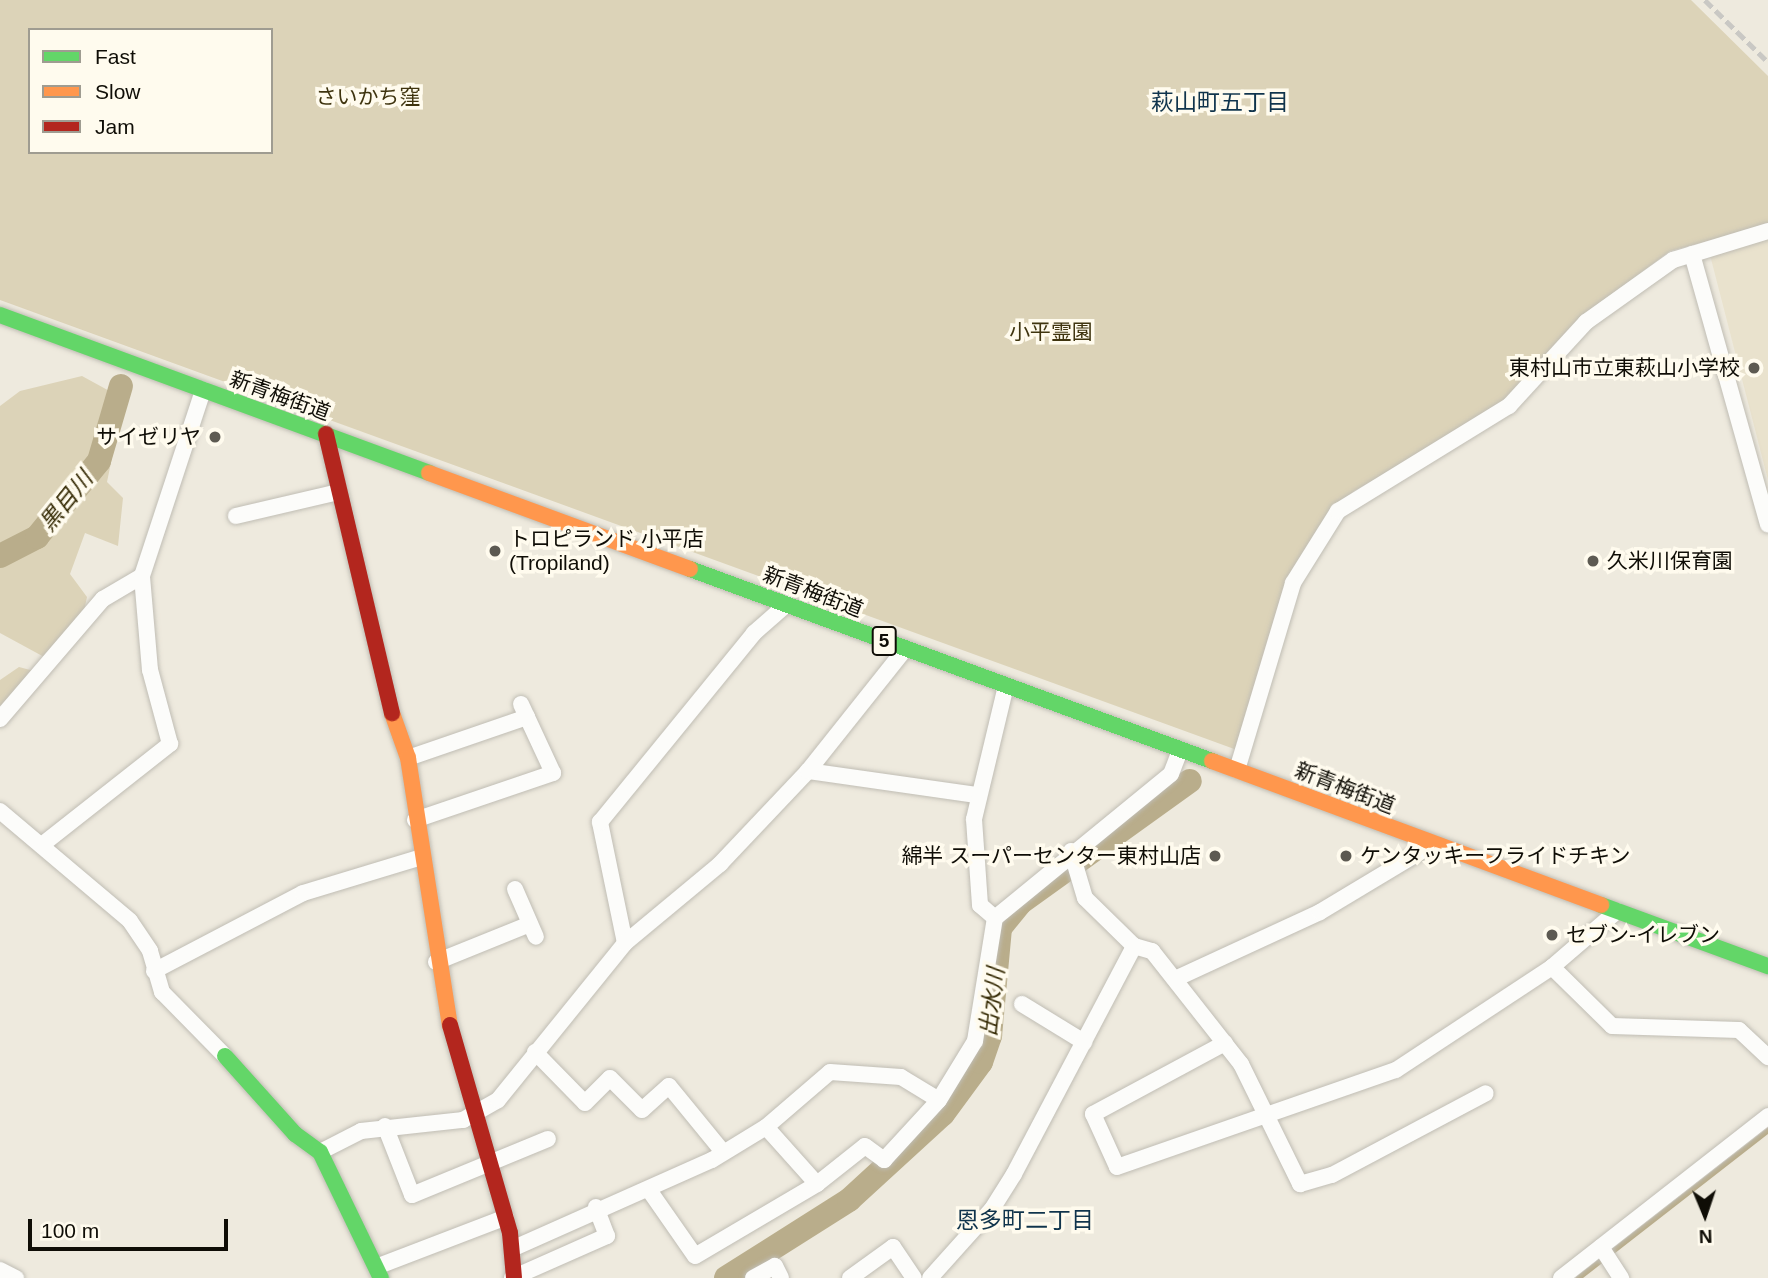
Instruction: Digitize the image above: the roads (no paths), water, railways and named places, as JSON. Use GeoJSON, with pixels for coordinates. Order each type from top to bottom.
{"type":"FeatureCollection","features":[{"type":"Feature","properties":{"kind":"main road","name":"新青梅街道"},"geometry":{"type":"LineString","coordinates":[[0,315],[1768,966]]}},
{"type":"Feature","properties":{"kind":"main road"},"geometry":{"type":"LineString","coordinates":[[326,434],[385,691],[408,758],[418,858],[436,962],[474,1117],[514,1248],[514,1278]]}},
{"type":"Feature","properties":{"kind":"main road"},"geometry":{"type":"LineString","coordinates":[[225,1056],[295,1134],[320,1152],[378,1272]]}},
{"type":"Feature","properties":{"kind":"street"},"geometry":{"type":"LineString","coordinates":[[1237,770],[1293,583],[1338,511],[1509,406],[1586,322],[1673,260],[1768,230]]}},
{"type":"Feature","properties":{"kind":"street"},"geometry":{"type":"LineString","coordinates":[[1692,254],[1768,525]]}},
{"type":"Feature","properties":{"kind":"street"},"geometry":{"type":"LineString","coordinates":[[43,844],[170,744],[150,670],[142,576],[203,390]]}},
{"type":"Feature","properties":{"kind":"street"},"geometry":{"type":"LineString","coordinates":[[236,516],[338,492]]}},
{"type":"Feature","properties":{"kind":"street"},"geometry":{"type":"LineString","coordinates":[[0,719],[103,599],[142,576]]}},
{"type":"Feature","properties":{"kind":"street"},"geometry":{"type":"LineString","coordinates":[[625,943],[600,822],[754,633],[786,604]]}},
{"type":"Feature","properties":{"kind":"street"},"geometry":{"type":"LineString","coordinates":[[320,1152],[385,1126],[474,1117],[498,1100],[625,943],[720,864],[808,771],[905,649]]}},
{"type":"Feature","properties":{"kind":"street"},"geometry":{"type":"LineString","coordinates":[[995,918],[980,905],[977,795],[1006,686]]}},
{"type":"Feature","properties":{"kind":"street"},"geometry":{"type":"LineString","coordinates":[[408,758],[524,710],[554,773],[415,820]]}},
{"type":"Feature","properties":{"kind":"street"},"geometry":{"type":"LineString","coordinates":[[649,1190],[695,1256],[817,1184],[865,1146],[884,1160],[939,1100],[975,1041],[995,918],[1071,853],[1171,774],[1180,750]]}},
{"type":"Feature","properties":{"kind":"street"},"geometry":{"type":"LineString","coordinates":[[808,771],[977,795]]}},
{"type":"Feature","properties":{"kind":"street"},"geometry":{"type":"LineString","coordinates":[[0,811],[43,844],[130,920],[162,992],[225,1056]]}},
{"type":"Feature","properties":{"kind":"street"},"geometry":{"type":"LineString","coordinates":[[1175,979],[1320,912],[1433,844]]}},
{"type":"Feature","properties":{"kind":"street"},"geometry":{"type":"LineString","coordinates":[[1071,853],[1085,898],[1134,946],[1152,951],[1225,1043],[1300,1184],[1332,1175],[1486,1093]]}},
{"type":"Feature","properties":{"kind":"street"},"geometry":{"type":"LineString","coordinates":[[154,971],[303,893],[418,858]]}},
{"type":"Feature","properties":{"kind":"street"},"geometry":{"type":"LineString","coordinates":[[436,962],[484,950],[533,931],[515,890]]}},
{"type":"Feature","properties":{"kind":"street"},"geometry":{"type":"LineString","coordinates":[[1225,1043],[1093,1114],[1117,1167],[1396,1070],[1552,967],[1617,911]]}},
{"type":"Feature","properties":{"kind":"street"},"geometry":{"type":"LineString","coordinates":[[930,1278],[992,1209],[1134,946]]}},
{"type":"Feature","properties":{"kind":"street"},"geometry":{"type":"LineString","coordinates":[[1552,967],[1612,1026],[1739,1030],[1768,1057]]}},
{"type":"Feature","properties":{"kind":"street"},"geometry":{"type":"LineString","coordinates":[[1022,1004],[1084,1042]]}},
{"type":"Feature","properties":{"kind":"street"},"geometry":{"type":"LineString","coordinates":[[535,1052],[585,1102],[610,1078],[642,1110],[669,1086],[723,1152]]}},
{"type":"Feature","properties":{"kind":"street"},"geometry":{"type":"LineString","coordinates":[[514,1248],[596,1207],[649,1190],[723,1152],[766,1127],[830,1072],[901,1077],[939,1100]]}},
{"type":"Feature","properties":{"kind":"street"},"geometry":{"type":"LineString","coordinates":[[1561,1278],[1605,1252],[1721,1160],[1768,1116]]}},
{"type":"Feature","properties":{"kind":"street"},"geometry":{"type":"LineString","coordinates":[[385,1126],[412,1195],[489,1166],[548,1139]]}},
{"type":"Feature","properties":{"kind":"street"},"geometry":{"type":"LineString","coordinates":[[766,1127],[817,1184]]}},
{"type":"Feature","properties":{"kind":"street"},"geometry":{"type":"LineString","coordinates":[[514,1278],[607,1236],[596,1207]]}},
{"type":"Feature","properties":{"kind":"street"},"geometry":{"type":"LineString","coordinates":[[378,1272],[506,1217]]}},
{"type":"Feature","properties":{"kind":"street"},"geometry":{"type":"LineString","coordinates":[[850,1278],[893,1247],[914,1278]]}},
{"type":"Feature","properties":{"kind":"street"},"geometry":{"type":"LineString","coordinates":[[1605,1252],[1621,1278]]}},
{"type":"Feature","properties":{"kind":"street"},"geometry":{"type":"LineString","coordinates":[[753,1278],[775,1266],[781,1278]]}},
{"type":"Feature","properties":{"kind":"street"},"geometry":{"type":"LineString","coordinates":[[0,1270],[16,1278]]}},
{"type":"Feature","properties":{"kind":"waterway","name":"黒目川"},"geometry":{"type":"LineString","coordinates":[[0,556],[37,537],[99,461],[121,386]]}},
{"type":"Feature","properties":{"kind":"waterway","name":"出水川"},"geometry":{"type":"LineString","coordinates":[[726,1278],[849,1200],[943,1114],[981,1062],[990,1036],[1000,928],[1020,903],[1190,781]]}},
{"type":"Feature","properties":{"kind":"waterway"},"geometry":{"type":"LineString","coordinates":[[1578,1278],[1768,1130]]}},
{"type":"Feature","properties":{"kind":"railway"},"geometry":{"type":"LineString","coordinates":[[1705,0],[1768,62]]}},
{"type":"Feature","properties":{"kind":"place","name":"東村山市立東萩山小学校"},"geometry":{"type":"Point","coordinates":[1754,368]}},
{"type":"Feature","properties":{"kind":"place","name":"サイゼリヤ"},"geometry":{"type":"Point","coordinates":[215,437]}},
{"type":"Feature","properties":{"kind":"place","name":"トロピランド 小平店 (Tropiland)"},"geometry":{"type":"Point","coordinates":[495,551]}},
{"type":"Feature","properties":{"kind":"place","name":"久米川保育園"},"geometry":{"type":"Point","coordinates":[1593,561]}},
{"type":"Feature","properties":{"kind":"place","name":"綿半 スーパーセンター東村山店"},"geometry":{"type":"Point","coordinates":[1215,856]}},
{"type":"Feature","properties":{"kind":"place","name":"ケンタッキーフライドチキン"},"geometry":{"type":"Point","coordinates":[1346,856]}},
{"type":"Feature","properties":{"kind":"place","name":"セブン-イレブン"},"geometry":{"type":"Point","coordinates":[1552,935]}},
{"type":"Feature","properties":{"kind":"district","name":"萩山町五丁目"},"geometry":{"type":"Point","coordinates":[1220,102]}},
{"type":"Feature","properties":{"kind":"district","name":"恩多町二丁目"},"geometry":{"type":"Point","coordinates":[1025,1220]}},
{"type":"Feature","properties":{"kind":"park label","name":"さいかち窪"},"geometry":{"type":"Point","coordinates":[368,97]}},
{"type":"Feature","properties":{"kind":"park label","name":"小平霊園"},"geometry":{"type":"Point","coordinates":[1051,332]}}]}
